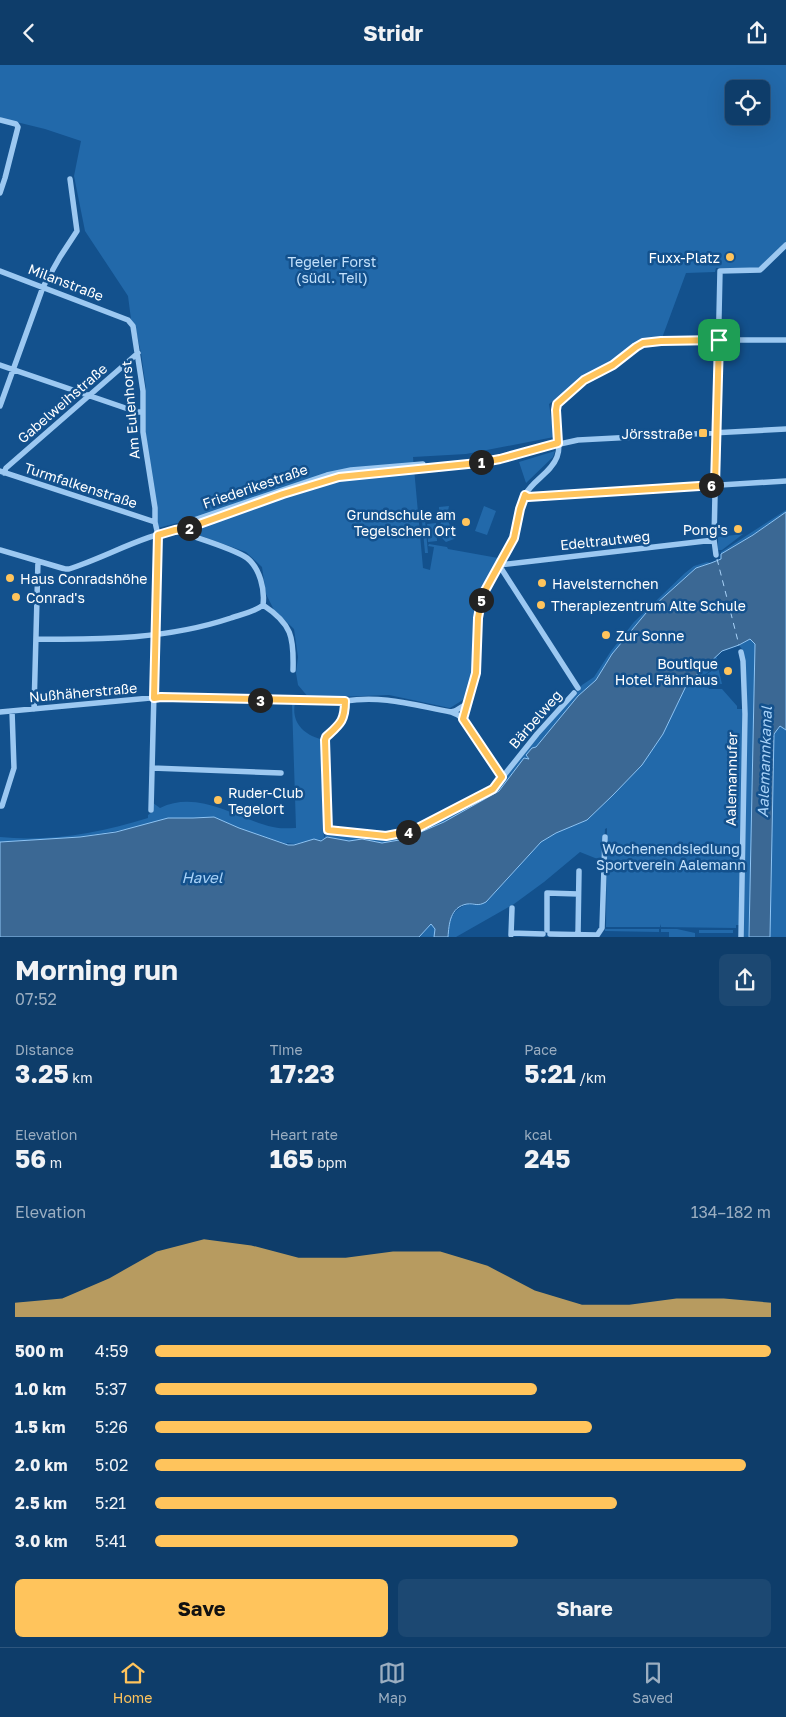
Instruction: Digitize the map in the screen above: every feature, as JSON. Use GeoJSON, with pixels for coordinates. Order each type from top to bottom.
{"type":"FeatureCollection","features":[{"type":"Feature","properties":{"kind":"street"},"geometry":{"type":"LineString","coordinates":[[0,120],[17,125],[7,172],[0,193]]}},
{"type":"Feature","properties":{"kind":"street"},"geometry":{"type":"LineString","coordinates":[[0,406],[43,287],[77,231],[70,179]]}},
{"type":"Feature","properties":{"kind":"street"},"geometry":{"type":"LineString","coordinates":[[716,555],[714,540],[720,271],[760,270],[786,245]]}},
{"type":"Feature","properties":{"kind":"street","name":"Milanstraße"},"geometry":{"type":"LineString","coordinates":[[0,271],[123,317]]}},
{"type":"Feature","properties":{"kind":"street","name":"Am Eulenhorst"},"geometry":{"type":"LineString","coordinates":[[123,317],[134,326],[143,391],[144,446],[158,535],[150,811]]}},
{"type":"Feature","properties":{"kind":"street"},"geometry":{"type":"LineString","coordinates":[[502,777],[463,719],[476,673],[479,606],[484,592],[514,538],[525,495],[533,484],[553,465],[557,457],[557,404],[584,380],[613,365],[643,343],[786,339]]}},
{"type":"Feature","properties":{"kind":"street","name":"Gabelweihstraße"},"geometry":{"type":"LineString","coordinates":[[2,472],[138,353]]}},
{"type":"Feature","properties":{"kind":"street"},"geometry":{"type":"LineString","coordinates":[[0,365],[142,412]]}},
{"type":"Feature","properties":{"kind":"street","name":"Friederikestraße"},"geometry":{"type":"LineString","coordinates":[[0,550],[69,569],[175,530],[188,522],[338,472],[517,453],[578,440],[786,429]]}},
{"type":"Feature","properties":{"kind":"street","name":"Turmfalkenstraße"},"geometry":{"type":"LineString","coordinates":[[2,472],[155,523]]}},
{"type":"Feature","properties":{"kind":"street"},"geometry":{"type":"LineString","coordinates":[[525,495],[528,497],[786,481]]}},
{"type":"Feature","properties":{"kind":"street"},"geometry":{"type":"LineString","coordinates":[[175,530],[236,553],[249,560],[260,577],[263,605],[282,621],[291,635],[293,670]]}},
{"type":"Feature","properties":{"kind":"street","name":"Edeltrautweg"},"geometry":{"type":"LineString","coordinates":[[499,565],[714,540]]}},
{"type":"Feature","properties":{"kind":"street"},"geometry":{"type":"LineString","coordinates":[[34,709],[38,561]]}},
{"type":"Feature","properties":{"kind":"street","name":"Bärbelweg"},"geometry":{"type":"LineString","coordinates":[[345,701],[344,715],[341,723],[325,740],[328,830],[386,836],[412,831],[493,789],[538,733],[576,691],[499,565]]}},
{"type":"Feature","properties":{"kind":"street"},"geometry":{"type":"LineString","coordinates":[[36,639],[102,639],[156,635],[210,625],[244,614],[263,605]]}},
{"type":"Feature","properties":{"kind":"street","name":"Aalemannufer"},"geometry":{"type":"LineString","coordinates":[[741,652],[744,668],[745,710],[741,937]]}},
{"type":"Feature","properties":{"kind":"street","name":"Nußhäherstraße"},"geometry":{"type":"LineString","coordinates":[[0,712],[161,697],[345,701],[387,699],[450,712],[463,719]]}},
{"type":"Feature","properties":{"kind":"street"},"geometry":{"type":"LineString","coordinates":[[450,712],[466,704]]}},
{"type":"Feature","properties":{"kind":"street"},"geometry":{"type":"LineString","coordinates":[[0,806],[2,805],[14,768],[12,711]]}},
{"type":"Feature","properties":{"kind":"street"},"geometry":{"type":"LineString","coordinates":[[152,768],[281,773]]}},
{"type":"Feature","properties":{"kind":"street"},"geometry":{"type":"LineString","coordinates":[[512,908],[511,935],[578,934],[596,936],[602,928],[605,837]]}},
{"type":"Feature","properties":{"kind":"street"},"geometry":{"type":"LineString","coordinates":[[578,934],[579,871]]}},
{"type":"Feature","properties":{"kind":"street"},"geometry":{"type":"LineString","coordinates":[[546,934],[547,893],[578,894]]}},
{"type":"Feature","properties":{"kind":"green space","name":"Tegeler Forst (südl. Teil)"},"geometry":{"type":"Polygon","coordinates":[[[0,65],[786,65],[786,242],[759,268],[716,268],[715,272],[686,273],[662,338],[642,340],[633,345],[615,360],[580,378],[549,404],[554,437],[466,454],[413,457],[423,568],[430,570],[434,547],[428,546],[429,544],[498,558],[477,595],[473,618],[472,671],[466,698],[450,708],[389,695],[309,698],[298,685],[296,673],[298,657],[294,629],[274,610],[266,594],[262,567],[246,552],[190,532],[177,523],[158,528],[146,446],[146,388],[141,353],[135,326],[131,319],[128,296],[85,231],[74,176],[81,141],[45,129],[0,118],[0,65]]]}},
{"type":"Feature","properties":{"kind":"green space"},"geometry":{"type":"Polygon","coordinates":[[[555,451],[553,457],[526,483],[519,462],[555,451]]]}},
{"type":"Feature","properties":{"kind":"green space"},"geometry":{"type":"Polygon","coordinates":[[[449,506],[447,516],[439,519],[439,507],[449,506]]]}},
{"type":"Feature","properties":{"kind":"green space"},"geometry":{"type":"Polygon","coordinates":[[[484,506],[496,511],[487,535],[475,531],[484,506]]]}},
{"type":"Feature","properties":{"kind":"green space"},"geometry":{"type":"Polygon","coordinates":[[[786,510],[786,512],[770,523],[721,554],[721,552],[786,510]]]}},
{"type":"Feature","properties":{"kind":"green space"},"geometry":{"type":"Polygon","coordinates":[[[425,520],[428,553],[425,553],[422,521],[425,520]]]}},
{"type":"Feature","properties":{"kind":"green space"},"geometry":{"type":"Polygon","coordinates":[[[448,520],[455,537],[446,542],[442,538],[440,528],[441,522],[448,520]]]}},
{"type":"Feature","properties":{"kind":"green space"},"geometry":{"type":"Polygon","coordinates":[[[436,523],[437,541],[428,542],[427,524],[436,523]]]}},
{"type":"Feature","properties":{"kind":"green space"},"geometry":{"type":"Polygon","coordinates":[[[743,534],[722,550],[718,550],[718,537],[743,534]]]}},
{"type":"Feature","properties":{"kind":"green space"},"geometry":{"type":"Polygon","coordinates":[[[707,562],[711,563],[696,568],[646,613],[612,654],[596,680],[578,696],[536,747],[531,749],[526,755],[529,759],[524,759],[499,791],[444,822],[405,839],[382,843],[362,839],[349,841],[327,837],[321,840],[315,839],[287,844],[239,828],[214,817],[193,818],[80,837],[0,842],[0,837],[56,837],[112,828],[148,818],[148,815],[152,812],[153,803],[160,808],[175,803],[203,804],[218,807],[273,827],[296,828],[292,703],[295,703],[295,716],[300,726],[308,734],[320,739],[324,838],[328,831],[394,837],[494,789],[582,685],[594,677],[611,651],[634,622],[685,573],[694,566],[707,562]]]}},
{"type":"Feature","properties":{"kind":"green space"},"geometry":{"type":"Polygon","coordinates":[[[750,639],[755,644],[749,937],[741,937],[744,652],[739,645],[750,639]]]}},
{"type":"Feature","properties":{"kind":"green space","name":"Wochenendsiedlung Sportverein Aalemann"},"geometry":{"type":"Polygon","coordinates":[[[716,656],[719,665],[704,675],[709,689],[722,689],[737,706],[737,709],[743,709],[739,925],[736,925],[736,928],[661,927],[660,924],[660,927],[606,927],[607,828],[605,829],[603,860],[580,852],[514,904],[456,937],[448,937],[450,921],[458,909],[468,904],[473,905],[486,902],[541,842],[556,833],[587,820],[642,765],[663,734],[687,684],[716,656]]]}},
{"type":"Feature","properties":{"kind":"green space"},"geometry":{"type":"Polygon","coordinates":[[[718,667],[722,684],[707,683],[705,680],[707,674],[718,667]]]}},
{"type":"Feature","properties":{"kind":"green space"},"geometry":{"type":"Polygon","coordinates":[[[781,726],[786,730],[786,937],[770,937],[774,734],[781,726]]]}},
{"type":"Feature","properties":{"kind":"green space"},"geometry":{"type":"Polygon","coordinates":[[[431,924],[435,928],[434,937],[419,937],[431,924]]]}},
{"type":"Feature","properties":{"kind":"green space"},"geometry":{"type":"Polygon","coordinates":[[[605,929],[659,929],[659,932],[605,931],[605,929]]]}},
{"type":"Feature","properties":{"kind":"green space"},"geometry":{"type":"Polygon","coordinates":[[[661,929],[677,929],[695,933],[695,937],[669,937],[669,932],[661,932],[661,929]]]}},
{"type":"Feature","properties":{"kind":"green space"},"geometry":{"type":"Polygon","coordinates":[[[699,930],[733,930],[733,933],[699,933],[699,930]]]}},
{"type":"Feature","properties":{"kind":"water","name":"Havel"},"geometry":{"type":"Polygon","coordinates":[[[786,512],[786,730],[780,726],[774,734],[770,937],[749,937],[755,644],[750,639],[722,651],[687,684],[663,734],[642,765],[613,795],[587,820],[556,833],[541,842],[486,902],[478,905],[467,904],[457,909],[452,917],[448,937],[434,937],[435,929],[431,924],[419,937],[0,937],[0,842],[80,837],[116,832],[168,818],[214,817],[288,845],[314,839],[321,841],[327,837],[349,841],[362,839],[382,843],[405,839],[444,822],[499,791],[524,758],[529,759],[526,755],[532,748],[536,747],[578,696],[596,680],[612,654],[646,613],[696,568],[721,559],[721,554],[786,512]]]}},
{"type":"Feature","properties":{"kind":"ferry route"},"geometry":{"type":"LineString","coordinates":[[717,559],[739,645]]}},
{"type":"Feature","properties":{"kind":"place","name":"Fuxx-Platz"},"geometry":{"type":"Point","coordinates":[730,257]}},
{"type":"Feature","properties":{"kind":"place","name":"Jörsstraße"},"geometry":{"type":"Point","coordinates":[703,433]}},
{"type":"Feature","properties":{"kind":"place","name":"Grundschule am Tegelschen Ort"},"geometry":{"type":"Point","coordinates":[466,522]}},
{"type":"Feature","properties":{"kind":"place","name":"Pong's"},"geometry":{"type":"Point","coordinates":[738,529]}},
{"type":"Feature","properties":{"kind":"place","name":"Haus Conradshöhe"},"geometry":{"type":"Point","coordinates":[10,578]}},
{"type":"Feature","properties":{"kind":"place","name":"Havelsternchen"},"geometry":{"type":"Point","coordinates":[542,583]}},
{"type":"Feature","properties":{"kind":"place","name":"Conrad's"},"geometry":{"type":"Point","coordinates":[16,597]}},
{"type":"Feature","properties":{"kind":"place","name":"Therapiezentrum Alte Schule"},"geometry":{"type":"Point","coordinates":[541,605]}},
{"type":"Feature","properties":{"kind":"place","name":"Zur Sonne"},"geometry":{"type":"Point","coordinates":[606,635]}},
{"type":"Feature","properties":{"kind":"place","name":"Boutique Hotel Fährhaus"},"geometry":{"type":"Point","coordinates":[728,671]}},
{"type":"Feature","properties":{"kind":"place","name":"Ruder-Club Tegelort"},"geometry":{"type":"Point","coordinates":[218,800]}},
{"type":"Feature","properties":{"kind":"route"},"geometry":{"type":"LineString","coordinates":[[719,340],[715,485],[528,497],[525,495],[514,538],[484,592],[479,606],[476,673],[463,719],[502,777],[493,789],[412,831],[386,836],[374,836],[328,830],[325,740],[340,725],[344,715],[345,701],[154,698],[158,535],[188,528],[328,479],[478,463],[558,443],[557,404],[584,380],[617,363],[643,343],[652,341],[719,340]]}},
{"type":"Feature","properties":{"kind":"water label","name":"Aalemannkanal"},"geometry":{"type":"Point","coordinates":[764,762]}}]}
